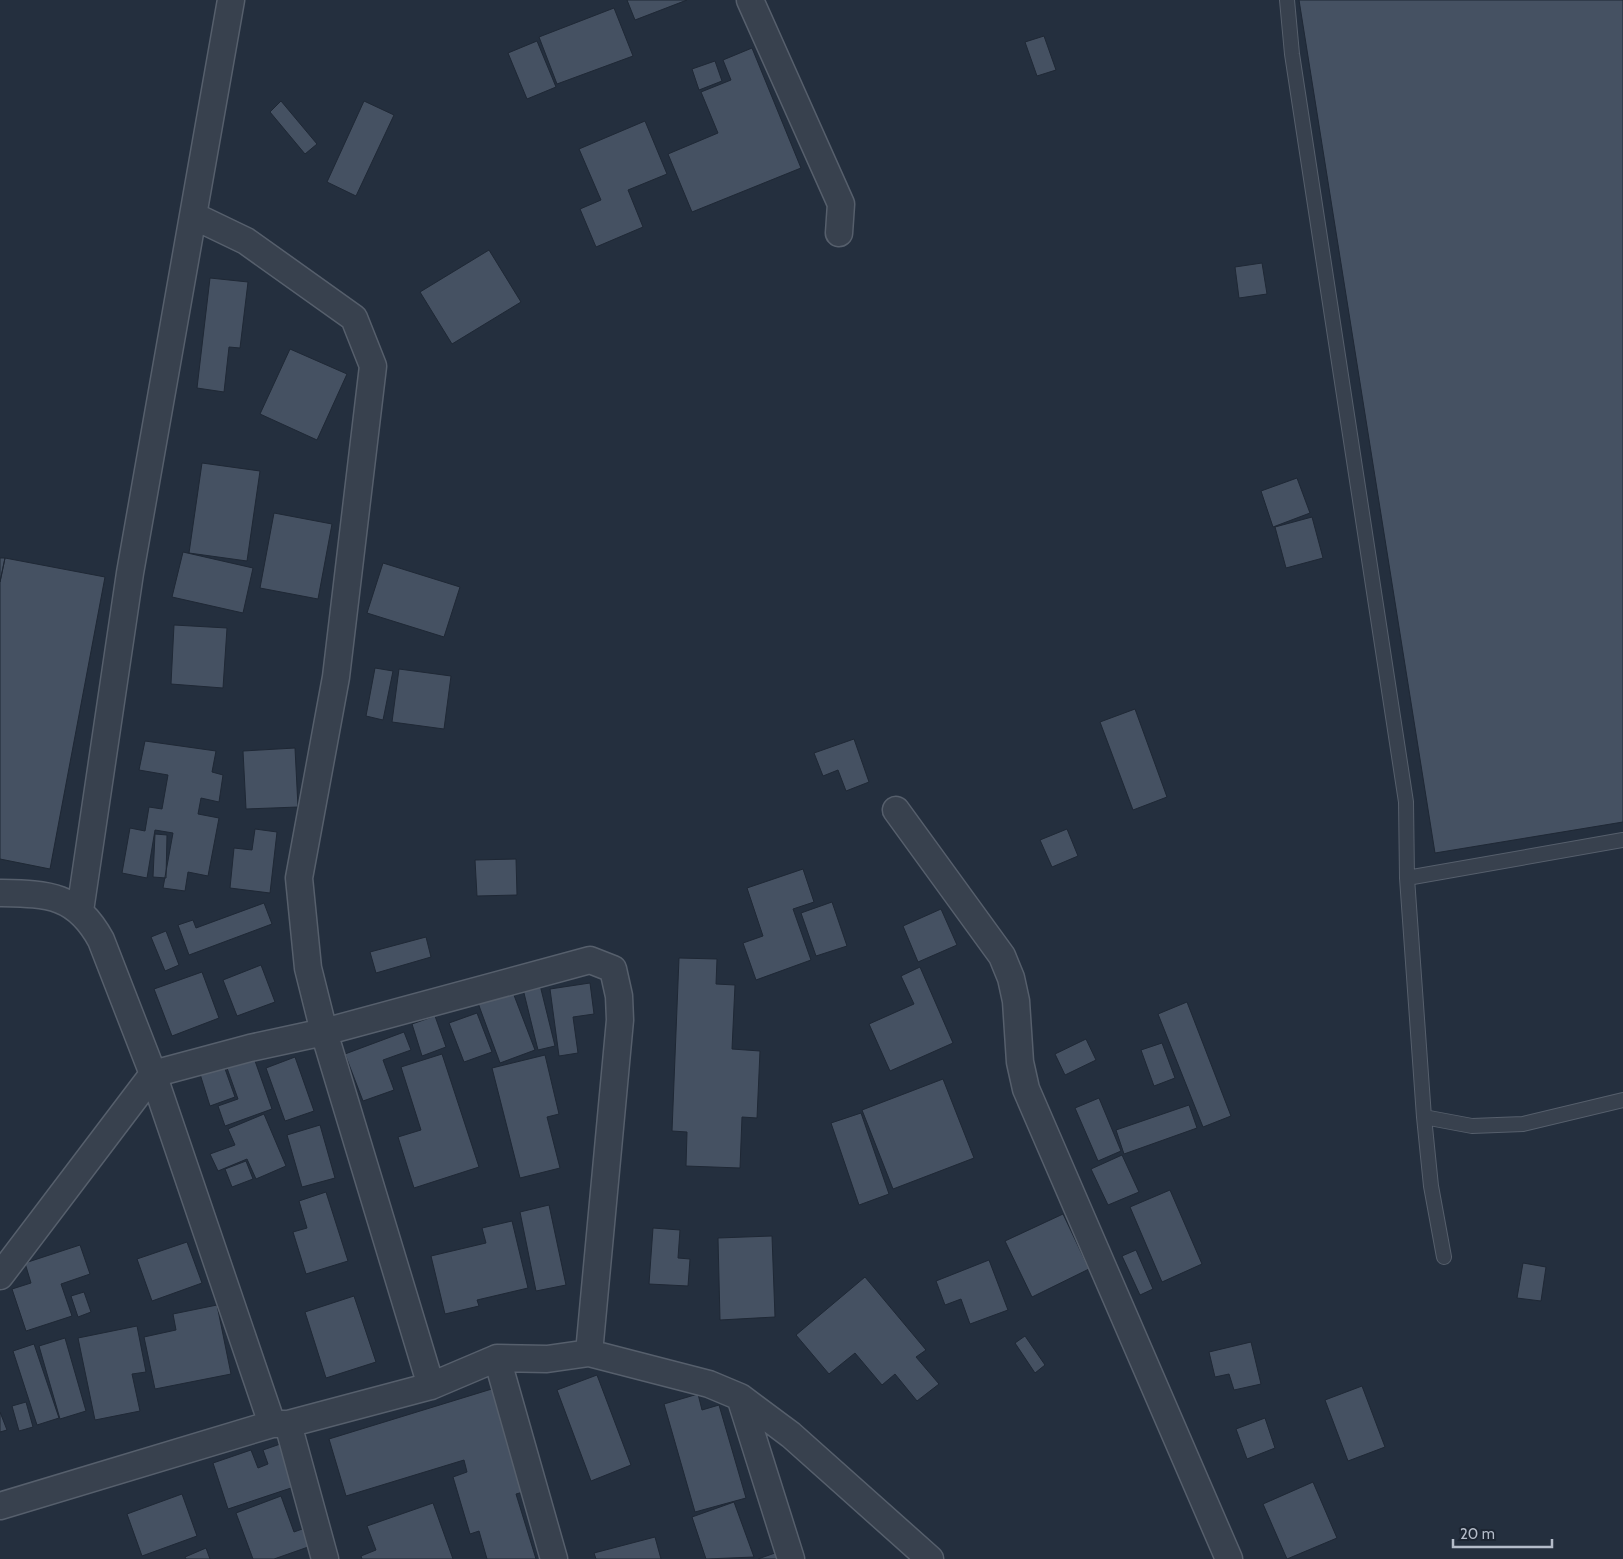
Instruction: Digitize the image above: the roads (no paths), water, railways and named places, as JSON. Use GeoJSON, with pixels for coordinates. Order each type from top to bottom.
{"type":"FeatureCollection","features":[{"type":"Feature","properties":{"kind":"street"},"geometry":{"type":"LineString","coordinates":[[80,911],[130,573],[194,216],[230,0]]}},
{"type":"Feature","properties":{"kind":"street"},"geometry":{"type":"LineString","coordinates":[[750,0],[841,204],[840,233]]}},
{"type":"Feature","properties":{"kind":"street"},"geometry":{"type":"LineString","coordinates":[[194,216],[246,241],[354,318],[373,366],[336,677],[299,878],[308,968],[324,1032],[431,1386]]}},
{"type":"Feature","properties":{"kind":"street"},"geometry":{"type":"LineString","coordinates":[[896,810],[1002,956],[1011,978],[1016,1001],[1020,1062],[1026,1089],[1229,1559]]}},
{"type":"Feature","properties":{"kind":"street"},"geometry":{"type":"LineString","coordinates":[[0,893],[48,895],[65,901],[80,911],[92,924],[101,940],[280,1424],[325,1559]]}},
{"type":"Feature","properties":{"kind":"street"},"geometry":{"type":"LineString","coordinates":[[0,1276],[152,1074],[250,1048],[324,1032],[590,960],[613,968],[619,996],[620,1020],[589,1353]]}},
{"type":"Feature","properties":{"kind":"street"},"geometry":{"type":"LineString","coordinates":[[0,1506],[280,1424],[431,1386],[496,1358],[547,1359],[589,1353],[709,1384],[740,1397],[791,1435],[930,1559]]}},
{"type":"Feature","properties":{"kind":"street"},"geometry":{"type":"LineString","coordinates":[[496,1358],[554,1559]]}},
{"type":"Feature","properties":{"kind":"street"},"geometry":{"type":"LineString","coordinates":[[740,1397],[791,1559]]}},
{"type":"Feature","properties":{"kind":"lane"},"geometry":{"type":"LineString","coordinates":[[1287,0],[1292,54],[1406,802],[1407,878],[1424,1117],[1430,1186],[1444,1257]]}},
{"type":"Feature","properties":{"kind":"lane"},"geometry":{"type":"LineString","coordinates":[[1407,878],[1623,840]]}},
{"type":"Feature","properties":{"kind":"lane"},"geometry":{"type":"LineString","coordinates":[[1424,1117],[1472,1126],[1523,1124],[1623,1100]]}}]}
